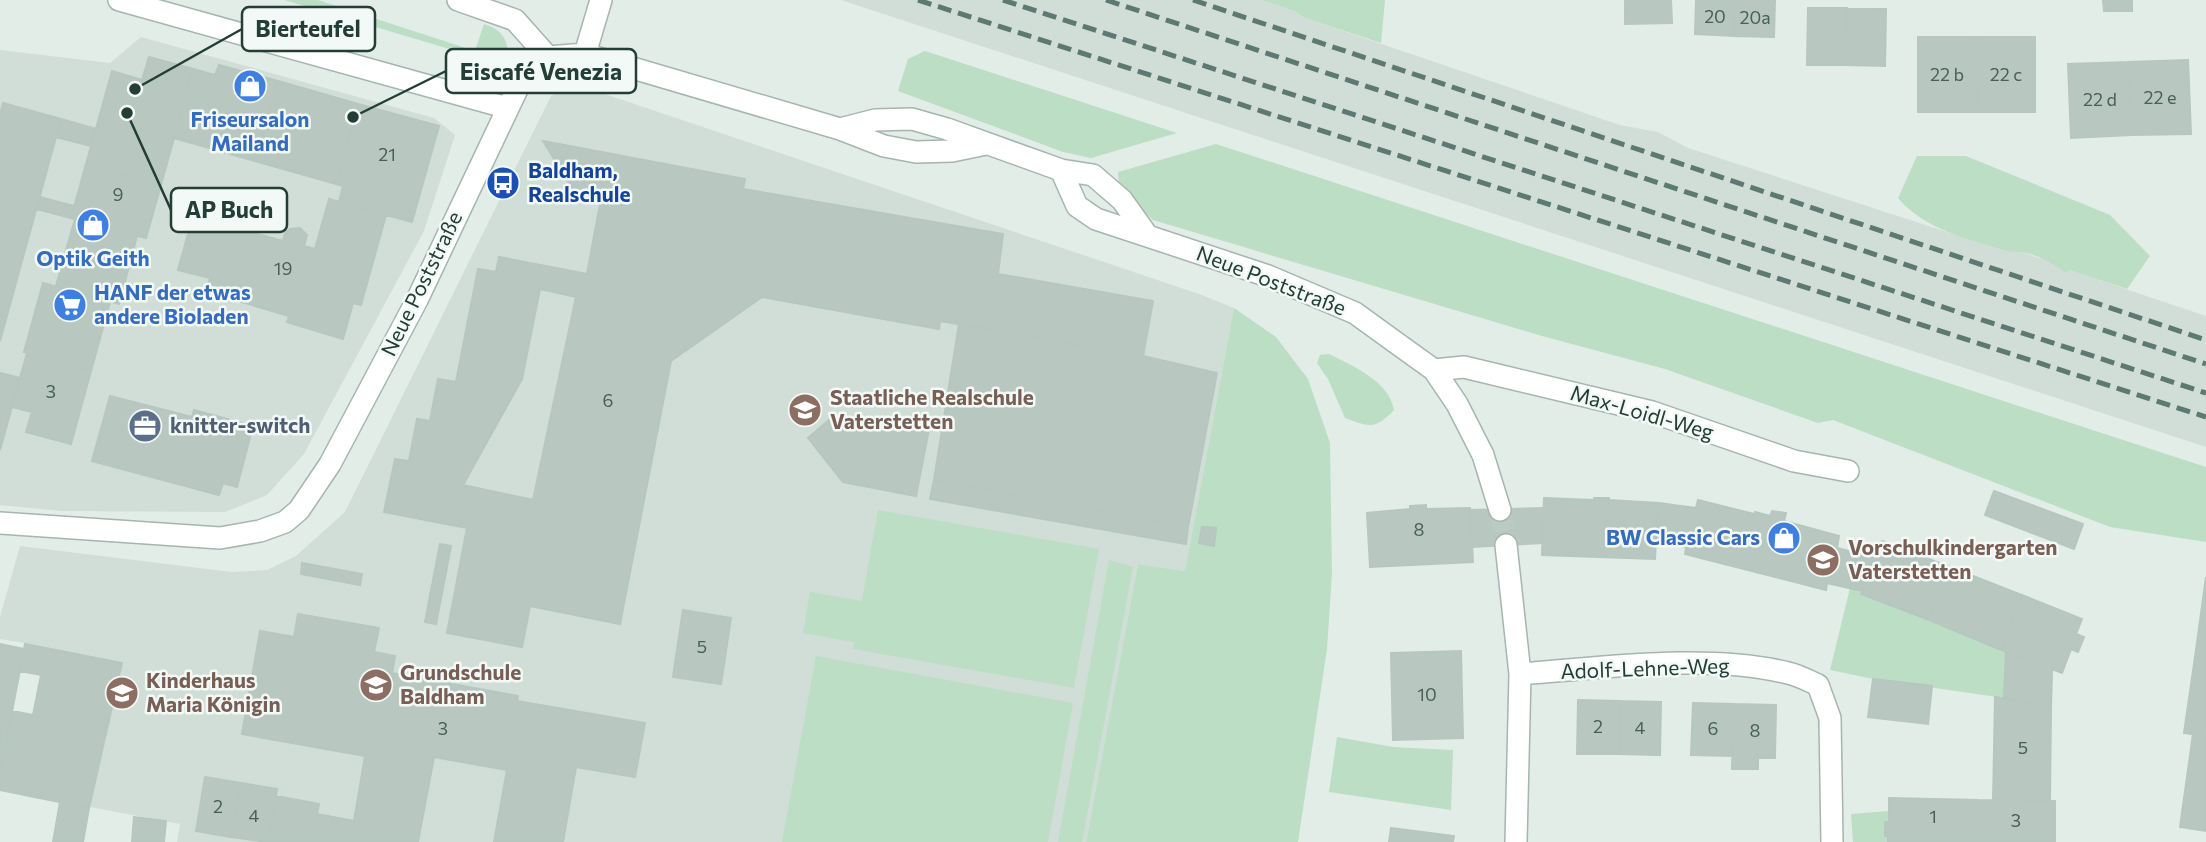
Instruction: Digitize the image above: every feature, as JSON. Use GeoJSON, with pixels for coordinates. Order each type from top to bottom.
{"type":"FeatureCollection","features":[{"type":"Feature","properties":{"kind":"street"},"geometry":{"type":"LineString","coordinates":[[120,0],[508,108]]}},
{"type":"Feature","properties":{"kind":"street"},"geometry":{"type":"LineString","coordinates":[[458,0],[516,20],[548,57],[585,54],[840,129],[884,146],[916,152],[951,151],[986,144]]}},
{"type":"Feature","properties":{"kind":"street"},"geometry":{"type":"LineString","coordinates":[[585,54],[601,0]]}},
{"type":"Feature","properties":{"kind":"street","name":"Neue Poststraße"},"geometry":{"type":"LineString","coordinates":[[0,523],[220,538],[260,531],[285,522],[299,510],[330,464],[417,300],[520,83],[548,57]]}},
{"type":"Feature","properties":{"kind":"street"},"geometry":{"type":"LineString","coordinates":[[840,129],[875,120],[912,119],[1061,170],[1093,175],[1122,200],[1147,235]]}},
{"type":"Feature","properties":{"kind":"street","name":"Neue Poststraße"},"geometry":{"type":"LineString","coordinates":[[1061,170],[1077,206],[1096,219],[1268,276],[1355,313],[1434,370],[1457,404],[1483,455],[1500,510]]}},
{"type":"Feature","properties":{"kind":"street","name":"Max-Loidl-Weg"},"geometry":{"type":"LineString","coordinates":[[1434,370],[1464,366],[1652,412],[1794,461],[1848,471]]}},
{"type":"Feature","properties":{"kind":"street"},"geometry":{"type":"LineString","coordinates":[[1506,545],[1520,674],[1516,842]]}},
{"type":"Feature","properties":{"kind":"street","name":"Adolf-Lehne-Weg"},"geometry":{"type":"LineString","coordinates":[[1520,674],[1663,664],[1740,665],[1790,673],[1818,685],[1830,718],[1832,842]]}},
{"type":"Feature","properties":{"kind":"shaded area"},"geometry":{"type":"Polygon","coordinates":[[[841,0],[1262,0],[1294,11],[1305,18],[1620,125],[1658,132],[1688,148],[2009,252],[2018,251],[2051,262],[2066,273],[2069,270],[2206,316],[2206,447],[841,0]]]}},
{"type":"Feature","properties":{"kind":"shaded area"},"geometry":{"type":"Polygon","coordinates":[[[141,37],[434,118],[455,135],[424,231],[304,454],[267,495],[225,512],[62,511],[0,505],[0,50],[110,63],[141,37]]]}},
{"type":"Feature","properties":{"kind":"shaded area","name":"Staatliche Realschule Vaterstetten"},"geometry":{"type":"Polygon","coordinates":[[[578,85],[1234,308],[1185,571],[1138,564],[1086,842],[177,842],[180,824],[0,790],[0,774],[12,711],[33,715],[41,675],[24,649],[24,643],[0,639],[0,617],[20,546],[232,572],[267,570],[296,556],[345,512],[551,96],[578,85]]]}},
{"type":"Feature","properties":{"kind":"green space"},"geometry":{"type":"Polygon","coordinates":[[[284,0],[318,0],[475,51],[484,24],[495,28],[502,35],[507,51],[500,67],[483,78],[468,81],[445,78],[453,50],[284,0]]]}},
{"type":"Feature","properties":{"kind":"green space"},"geometry":{"type":"Polygon","coordinates":[[[1262,0],[1385,0],[1381,43],[1305,18],[1294,11],[1262,0]]]}},
{"type":"Feature","properties":{"kind":"green space"},"geometry":{"type":"Polygon","coordinates":[[[925,51],[1177,133],[1091,158],[1063,152],[898,91],[908,59],[925,51]]]}},
{"type":"Feature","properties":{"kind":"green space"},"geometry":{"type":"Polygon","coordinates":[[[1216,144],[2206,467],[2206,542],[2110,527],[1833,420],[1818,423],[1665,369],[1542,336],[1153,220],[1119,188],[1118,172],[1216,144]]]}},
{"type":"Feature","properties":{"kind":"green space"},"geometry":{"type":"Polygon","coordinates":[[[1917,156],[1966,156],[2110,215],[2150,256],[2127,289],[2069,270],[2066,273],[2032,255],[2009,252],[1935,226],[1922,219],[1898,198],[1917,156]]]}},
{"type":"Feature","properties":{"kind":"green space"},"geometry":{"type":"Polygon","coordinates":[[[1234,308],[1276,337],[1308,379],[1330,443],[1332,573],[1327,649],[1298,842],[1086,842],[1138,564],[1185,571],[1234,308]]]}},
{"type":"Feature","properties":{"kind":"green space"},"geometry":{"type":"Polygon","coordinates":[[[1329,354],[1359,369],[1378,383],[1391,400],[1394,410],[1382,421],[1371,425],[1345,418],[1328,379],[1317,363],[1320,355],[1329,354]]]}},
{"type":"Feature","properties":{"kind":"green space"},"geometry":{"type":"Polygon","coordinates":[[[878,510],[1099,549],[1074,688],[853,649],[854,642],[803,633],[810,592],[862,601],[878,510]]]}},
{"type":"Feature","properties":{"kind":"green space"},"geometry":{"type":"Polygon","coordinates":[[[1109,560],[1133,567],[1082,842],[1058,842],[1109,560]]]}},
{"type":"Feature","properties":{"kind":"green space"},"geometry":{"type":"Polygon","coordinates":[[[1850,588],[2006,651],[2004,698],[1830,670],[1850,588]]]}},
{"type":"Feature","properties":{"kind":"green space"},"geometry":{"type":"Polygon","coordinates":[[[816,656],[1073,703],[1048,842],[782,842],[816,656]]]}},
{"type":"Feature","properties":{"kind":"green space"},"geometry":{"type":"Polygon","coordinates":[[[1337,737],[1393,747],[1453,750],[1451,810],[1329,792],[1337,737]]]}},
{"type":"Feature","properties":{"kind":"green space"},"geometry":{"type":"Polygon","coordinates":[[[1889,811],[1889,822],[1885,823],[1888,842],[1853,842],[1851,814],[1889,811]]]}},
{"type":"Feature","properties":{"kind":"building"},"geometry":{"type":"Polygon","coordinates":[[[1625,0],[1671,0],[1672,23],[1625,24],[1625,0]]]}},
{"type":"Feature","properties":{"kind":"building"},"geometry":{"type":"Polygon","coordinates":[[[1696,0],[1736,0],[1734,36],[1695,34],[1696,0]]]}},
{"type":"Feature","properties":{"kind":"building"},"geometry":{"type":"Polygon","coordinates":[[[1736,0],[1775,0],[1774,37],[1734,36],[1736,0]]]}},
{"type":"Feature","properties":{"kind":"building"},"geometry":{"type":"Polygon","coordinates":[[[2103,0],[2132,0],[2132,11],[2104,11],[2103,0]]]}},
{"type":"Feature","properties":{"kind":"building"},"geometry":{"type":"Polygon","coordinates":[[[1808,8],[1847,8],[1845,65],[1807,65],[1808,8]]]}},
{"type":"Feature","properties":{"kind":"building"},"geometry":{"type":"Polygon","coordinates":[[[1847,8],[1886,9],[1885,66],[1845,65],[1847,8]]]}},
{"type":"Feature","properties":{"kind":"building"},"geometry":{"type":"Polygon","coordinates":[[[1918,37],[1976,37],[1977,112],[1918,112],[1918,37]]]}},
{"type":"Feature","properties":{"kind":"building"},"geometry":{"type":"Polygon","coordinates":[[[1976,37],[2035,37],[2035,112],[1977,112],[1976,37]]]}},
{"type":"Feature","properties":{"kind":"building"},"geometry":{"type":"Polygon","coordinates":[[[149,57],[193,69],[174,138],[99,118],[112,71],[142,80],[149,57]]]}},
{"type":"Feature","properties":{"kind":"building"},"geometry":{"type":"Polygon","coordinates":[[[2188,60],[2191,134],[2131,135],[2128,62],[2188,60]]]}},
{"type":"Feature","properties":{"kind":"building"},"geometry":{"type":"Polygon","coordinates":[[[2128,62],[2131,135],[2071,138],[2068,64],[2128,62]]]}},
{"type":"Feature","properties":{"kind":"building"},"geometry":{"type":"Polygon","coordinates":[[[219,65],[278,81],[255,161],[174,138],[193,69],[215,75],[219,65]]]}},
{"type":"Feature","properties":{"kind":"building"},"geometry":{"type":"Polygon","coordinates":[[[278,81],[358,104],[336,184],[255,161],[278,81]]]}},
{"type":"Feature","properties":{"kind":"building"},"geometry":{"type":"Polygon","coordinates":[[[3,103],[61,119],[0,341],[0,115],[3,103]]]}},
{"type":"Feature","properties":{"kind":"building"},"geometry":{"type":"Polygon","coordinates":[[[358,104],[439,126],[412,222],[339,202],[343,186],[336,184],[358,104]]]}},
{"type":"Feature","properties":{"kind":"building"},"geometry":{"type":"Polygon","coordinates":[[[99,118],[174,138],[161,185],[86,164],[99,118]]]}},
{"type":"Feature","properties":{"kind":"building"},"geometry":{"type":"Polygon","coordinates":[[[61,119],[96,129],[91,146],[56,137],[61,119]]]}},
{"type":"Feature","properties":{"kind":"building"},"geometry":{"type":"Polygon","coordinates":[[[543,141],[745,179],[743,189],[1003,234],[998,274],[1153,301],[1143,356],[940,321],[939,329],[762,297],[671,361],[620,624],[530,606],[522,647],[447,633],[467,528],[384,512],[395,459],[409,461],[417,419],[430,421],[438,379],[456,382],[478,269],[496,272],[499,257],[587,274],[601,199],[576,194],[543,141]],[[540,289],[522,379],[463,485],[533,500],[576,297],[540,289]]]}},
{"type":"Feature","properties":{"kind":"building"},"geometry":{"type":"Polygon","coordinates":[[[86,164],[161,185],[146,238],[71,218],[86,164]]]}},
{"type":"Feature","properties":{"kind":"building"},"geometry":{"type":"Polygon","coordinates":[[[40,197],[74,206],[71,218],[37,209],[40,197]]]}},
{"type":"Feature","properties":{"kind":"building"},"geometry":{"type":"Polygon","coordinates":[[[329,199],[386,215],[361,305],[353,303],[343,339],[287,322],[289,316],[235,300],[237,293],[208,285],[210,278],[178,270],[193,216],[283,241],[285,233],[290,229],[300,228],[307,235],[304,246],[315,249],[329,199]]]}},
{"type":"Feature","properties":{"kind":"building"},"geometry":{"type":"Polygon","coordinates":[[[75,219],[137,236],[119,304],[56,286],[75,219]]]}},
{"type":"Feature","properties":{"kind":"building"},"geometry":{"type":"Polygon","coordinates":[[[43,283],[110,302],[91,371],[24,352],[43,283]]]}},
{"type":"Feature","properties":{"kind":"building"},"geometry":{"type":"Polygon","coordinates":[[[959,324],[1143,356],[1217,373],[1188,527],[934,480],[959,324]]]}},
{"type":"Feature","properties":{"kind":"building"},"geometry":{"type":"Polygon","coordinates":[[[27,353],[91,371],[71,444],[26,432],[32,412],[12,407],[27,353]]]}},
{"type":"Feature","properties":{"kind":"building"},"geometry":{"type":"Polygon","coordinates":[[[0,373],[20,378],[0,450],[0,373]]]}},
{"type":"Feature","properties":{"kind":"building"},"geometry":{"type":"Polygon","coordinates":[[[110,396],[192,417],[194,410],[253,426],[237,487],[223,483],[219,495],[92,461],[110,396]]]}},
{"type":"Feature","properties":{"kind":"building"},"geometry":{"type":"Polygon","coordinates":[[[902,419],[930,424],[916,496],[843,482],[808,438],[829,420],[900,433],[902,419]]]}},
{"type":"Feature","properties":{"kind":"building"},"geometry":{"type":"Polygon","coordinates":[[[934,480],[1188,527],[1186,544],[930,499],[934,480]]]}},
{"type":"Feature","properties":{"kind":"building"},"geometry":{"type":"Polygon","coordinates":[[[1994,491],[2083,524],[2074,549],[1985,515],[1994,491]]]}},
{"type":"Feature","properties":{"kind":"building"},"geometry":{"type":"Polygon","coordinates":[[[1544,498],[1609,498],[1658,503],[1655,559],[1542,555],[1544,498]]]}},
{"type":"Feature","properties":{"kind":"building"},"geometry":{"type":"Polygon","coordinates":[[[1698,500],[1754,514],[1755,512],[1770,516],[1772,511],[1786,513],[1784,521],[1839,536],[1837,548],[1875,558],[1862,591],[1827,583],[1826,590],[1685,554],[1686,547],[1656,542],[1658,503],[1696,508],[1698,500]]]}},
{"type":"Feature","properties":{"kind":"building"},"geometry":{"type":"Polygon","coordinates":[[[1426,505],[1426,509],[1470,508],[1473,562],[1370,567],[1367,513],[1426,505]]]}},
{"type":"Feature","properties":{"kind":"building"},"geometry":{"type":"Polygon","coordinates":[[[1544,508],[1543,543],[1472,547],[1470,510],[1544,508]]]}},
{"type":"Feature","properties":{"kind":"building"},"geometry":{"type":"Polygon","coordinates":[[[1202,527],[1216,528],[1214,546],[1199,543],[1202,527]]]}},
{"type":"Feature","properties":{"kind":"building"},"geometry":{"type":"Polygon","coordinates":[[[1882,541],[1950,567],[1929,620],[1861,594],[1882,541]]]}},
{"type":"Feature","properties":{"kind":"building"},"geometry":{"type":"Polygon","coordinates":[[[440,544],[451,546],[436,624],[425,622],[440,544]]]}},
{"type":"Feature","properties":{"kind":"building"},"geometry":{"type":"Polygon","coordinates":[[[302,563],[362,574],[360,585],[301,574],[302,563]]]}},
{"type":"Feature","properties":{"kind":"building"},"geometry":{"type":"Polygon","coordinates":[[[1950,567],[2022,595],[2001,650],[1929,620],[1950,567]]]}},
{"type":"Feature","properties":{"kind":"building"},"geometry":{"type":"Polygon","coordinates":[[[2206,577],[2206,658],[2195,657],[2206,577]]]}},
{"type":"Feature","properties":{"kind":"building"},"geometry":{"type":"Polygon","coordinates":[[[2022,595],[2082,619],[2076,634],[2084,637],[2078,652],[2071,649],[2062,673],[2001,650],[2022,595]]]}},
{"type":"Feature","properties":{"kind":"building"},"geometry":{"type":"Polygon","coordinates":[[[683,610],[731,618],[721,684],[673,677],[683,610]]]}},
{"type":"Feature","properties":{"kind":"building"},"geometry":{"type":"Polygon","coordinates":[[[298,614],[379,628],[374,652],[395,656],[392,673],[518,696],[517,701],[645,723],[635,777],[576,767],[563,842],[494,842],[507,770],[434,757],[418,842],[268,842],[276,796],[319,804],[317,814],[354,821],[365,756],[242,734],[260,631],[294,637],[298,614]]]}},
{"type":"Feature","properties":{"kind":"building"},"geometry":{"type":"Polygon","coordinates":[[[0,644],[24,649],[0,774],[0,644]]]}},
{"type":"Feature","properties":{"kind":"building"},"geometry":{"type":"Polygon","coordinates":[[[25,644],[122,663],[89,808],[0,790],[0,774],[12,711],[33,715],[41,675],[20,671],[25,644]]]}},
{"type":"Feature","properties":{"kind":"building"},"geometry":{"type":"Polygon","coordinates":[[[1461,651],[1463,738],[1393,740],[1391,653],[1461,651]]]}},
{"type":"Feature","properties":{"kind":"building"},"geometry":{"type":"Polygon","coordinates":[[[2006,651],[2052,670],[2051,707],[2004,698],[2006,651]]]}},
{"type":"Feature","properties":{"kind":"building"},"geometry":{"type":"Polygon","coordinates":[[[2195,657],[2206,658],[2206,736],[2184,733],[2195,657]]]}},
{"type":"Feature","properties":{"kind":"building"},"geometry":{"type":"Polygon","coordinates":[[[1873,679],[1932,686],[1928,724],[1868,717],[1873,679]]]}},
{"type":"Feature","properties":{"kind":"building"},"geometry":{"type":"Polygon","coordinates":[[[1995,697],[2051,707],[2050,800],[1993,800],[1995,697]]]}},
{"type":"Feature","properties":{"kind":"building"},"geometry":{"type":"Polygon","coordinates":[[[1578,700],[1620,701],[1619,754],[1577,754],[1578,700]]]}},
{"type":"Feature","properties":{"kind":"building"},"geometry":{"type":"Polygon","coordinates":[[[1620,701],[1661,702],[1660,755],[1619,754],[1620,701]]]}},
{"type":"Feature","properties":{"kind":"building"},"geometry":{"type":"Polygon","coordinates":[[[1693,703],[1734,704],[1733,756],[1691,755],[1693,703]]]}},
{"type":"Feature","properties":{"kind":"building"},"geometry":{"type":"Polygon","coordinates":[[[1734,704],[1776,705],[1775,758],[1758,758],[1758,769],[1732,769],[1734,704]]]}},
{"type":"Feature","properties":{"kind":"building"},"geometry":{"type":"Polygon","coordinates":[[[2193,734],[2206,736],[2206,831],[2180,827],[2193,734]]]}},
{"type":"Feature","properties":{"kind":"building"},"geometry":{"type":"Polygon","coordinates":[[[205,777],[241,783],[231,837],[196,831],[205,777]]]}},
{"type":"Feature","properties":{"kind":"building"},"geometry":{"type":"Polygon","coordinates":[[[241,783],[277,789],[268,842],[231,837],[241,783]]]}},
{"type":"Feature","properties":{"kind":"building"},"geometry":{"type":"Polygon","coordinates":[[[1889,798],[1977,800],[1976,842],[1888,842],[1885,822],[1889,822],[1889,798]]]}},
{"type":"Feature","properties":{"kind":"building"},"geometry":{"type":"Polygon","coordinates":[[[1977,800],[2055,801],[2055,842],[1976,842],[1977,800]]]}},
{"type":"Feature","properties":{"kind":"building"},"geometry":{"type":"Polygon","coordinates":[[[60,802],[89,808],[83,842],[53,842],[60,802]]]}},
{"type":"Feature","properties":{"kind":"building"},"geometry":{"type":"Polygon","coordinates":[[[134,817],[166,821],[164,842],[132,842],[134,817]]]}},
{"type":"Feature","properties":{"kind":"building"},"geometry":{"type":"Polygon","coordinates":[[[1391,828],[1454,836],[1453,842],[1389,842],[1391,828]]]}},
{"type":"Feature","properties":{"kind":"tunnel"},"geometry":{"type":"LineString","coordinates":[[1500,510],[1506,545]]}},
{"type":"Feature","properties":{"kind":"railway"},"geometry":{"type":"LineString","coordinates":[[918,0],[2206,417]]}},
{"type":"Feature","properties":{"kind":"railway"},"geometry":{"type":"LineString","coordinates":[[1003,0],[2206,393]]}},
{"type":"Feature","properties":{"kind":"railway"},"geometry":{"type":"LineString","coordinates":[[1106,0],[2206,364]]}},
{"type":"Feature","properties":{"kind":"railway"},"geometry":{"type":"LineString","coordinates":[[1193,0],[2206,340]]}},
{"type":"Feature","properties":{"kind":"place","name":"Friseursalon Mailand"},"geometry":{"type":"Point","coordinates":[250,86]}},
{"type":"Feature","properties":{"kind":"place","name":"Bierteufel"},"geometry":{"type":"Point","coordinates":[135,89]}},
{"type":"Feature","properties":{"kind":"place","name":"AP Buch"},"geometry":{"type":"Point","coordinates":[127,113]}},
{"type":"Feature","properties":{"kind":"place","name":"Eiscafé Venezia"},"geometry":{"type":"Point","coordinates":[353,117]}},
{"type":"Feature","properties":{"kind":"place","name":"Baldham, Realschule"},"geometry":{"type":"Point","coordinates":[503,183]}},
{"type":"Feature","properties":{"kind":"place","name":"Optik Geith"},"geometry":{"type":"Point","coordinates":[93,225]}},
{"type":"Feature","properties":{"kind":"place","name":"HANF der etwas andere Bioladen"},"geometry":{"type":"Point","coordinates":[70,305]}},
{"type":"Feature","properties":{"kind":"place","name":"Staatliche Realschule Vaterstetten"},"geometry":{"type":"Point","coordinates":[805,410]}},
{"type":"Feature","properties":{"kind":"place","name":"knitter-switch"},"geometry":{"type":"Point","coordinates":[145,426]}},
{"type":"Feature","properties":{"kind":"place","name":"BW Classic Cars"},"geometry":{"type":"Point","coordinates":[1784,538]}},
{"type":"Feature","properties":{"kind":"place","name":"Vorschulkindergarten Vaterstetten"},"geometry":{"type":"Point","coordinates":[1823,560]}},
{"type":"Feature","properties":{"kind":"place","name":"Grundschule Baldham"},"geometry":{"type":"Point","coordinates":[376,685]}},
{"type":"Feature","properties":{"kind":"place","name":"Kinderhaus Maria Königin"},"geometry":{"type":"Point","coordinates":[122,693]}}]}
